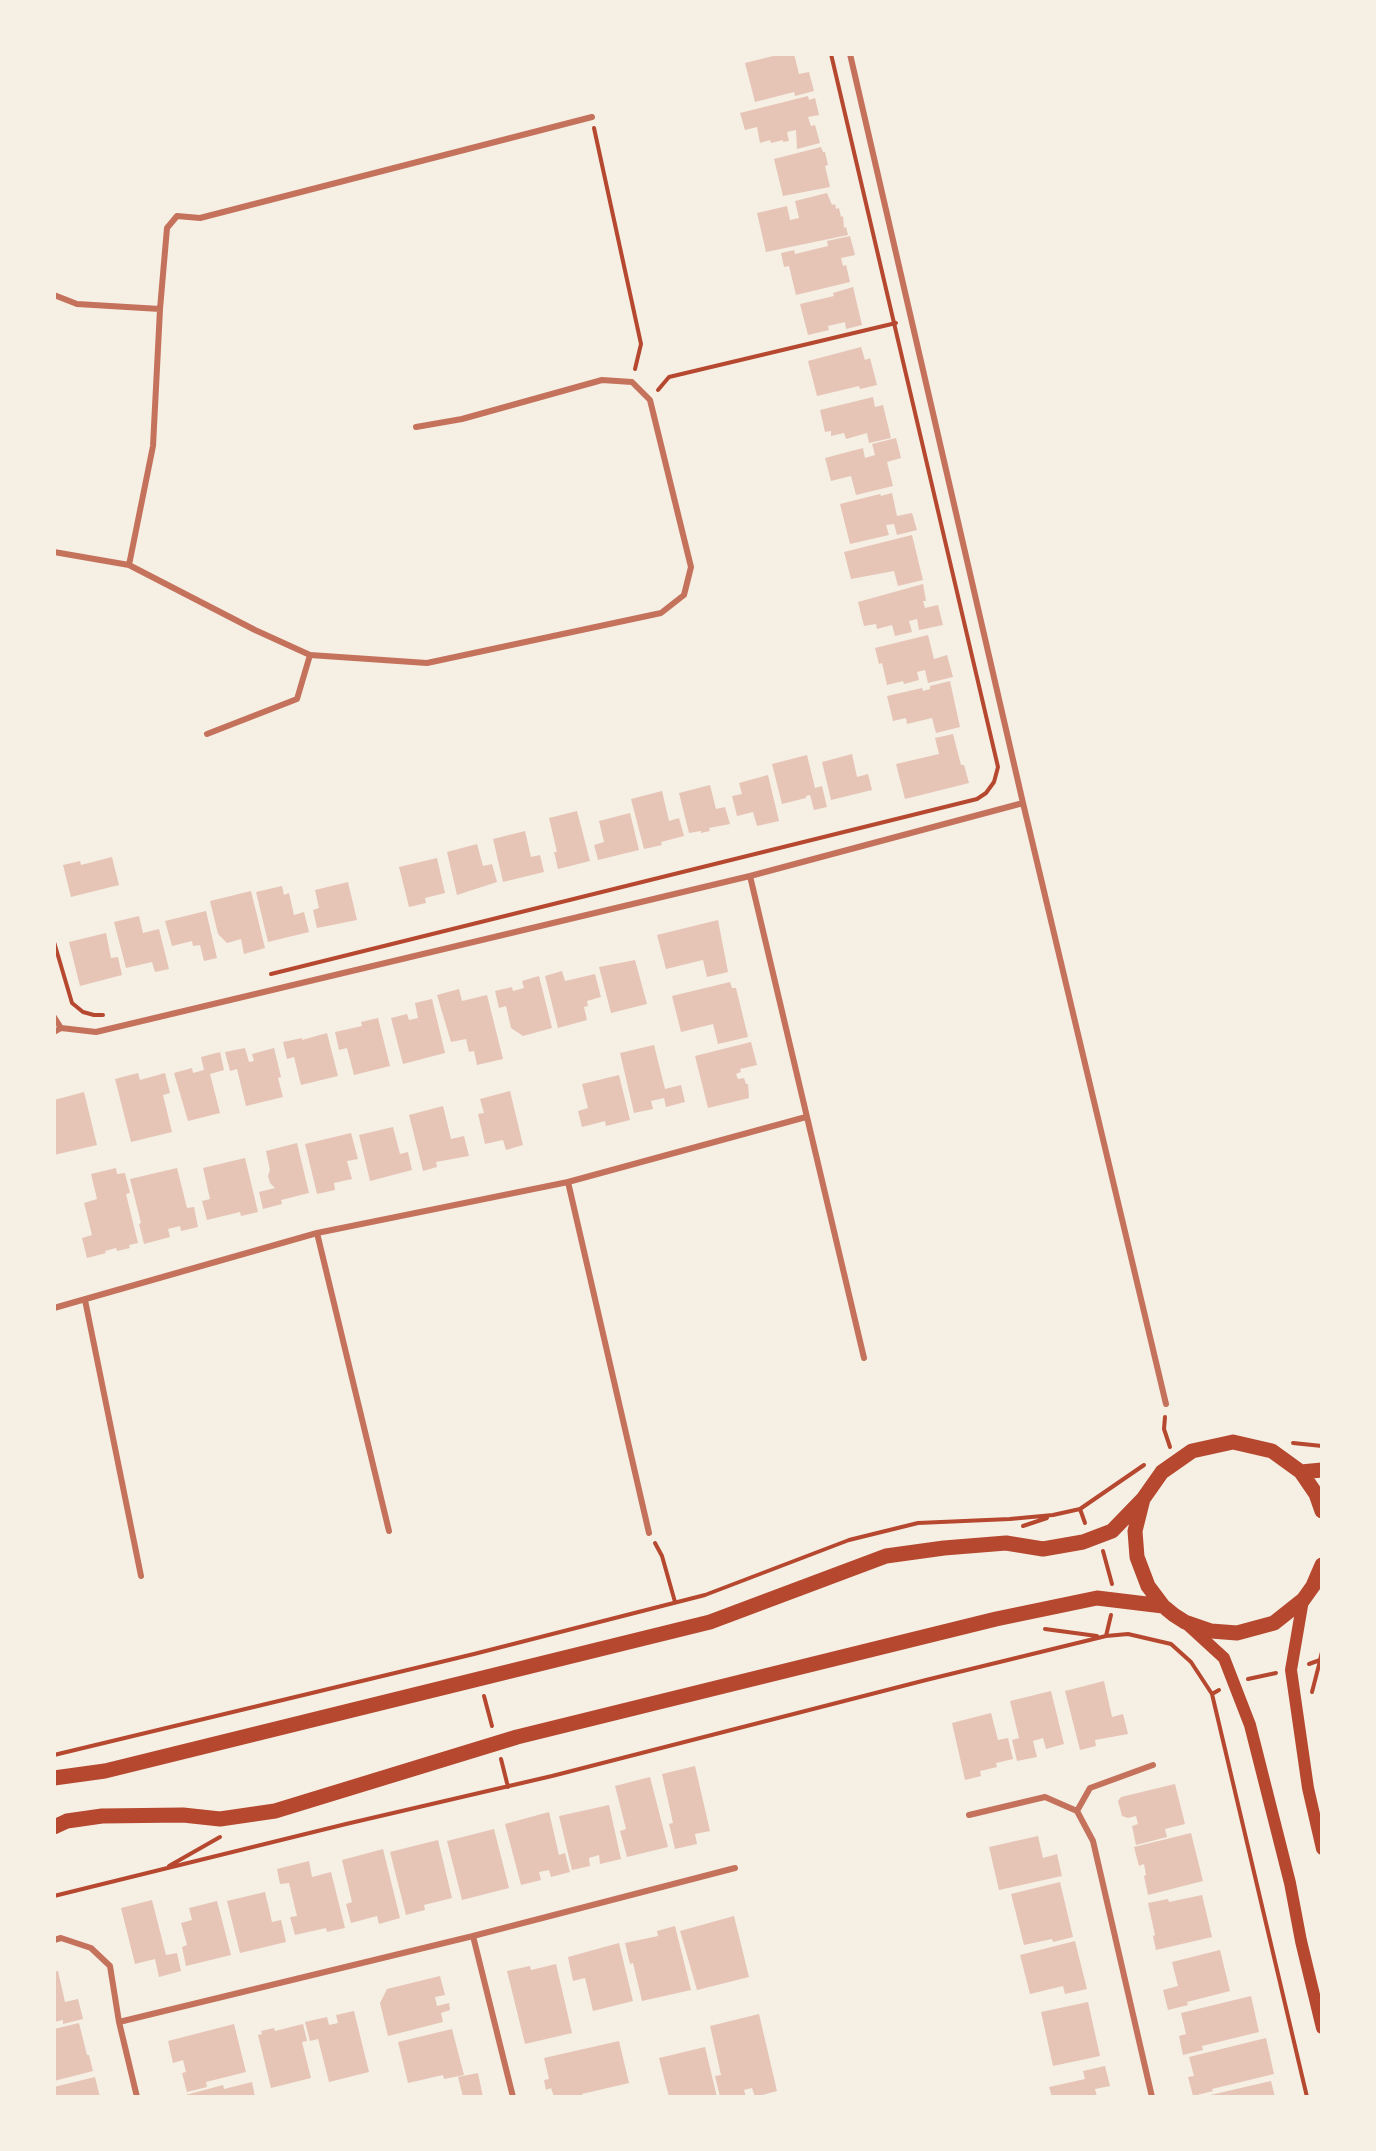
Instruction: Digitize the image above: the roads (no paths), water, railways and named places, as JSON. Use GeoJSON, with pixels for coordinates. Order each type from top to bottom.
{"type":"FeatureCollection","features":[{"type":"Feature","properties":{"kind":"main road"},"geometry":{"type":"LineString","coordinates":[[54,1778],[105,1771],[710,1622],[886,1556],[1006,1543],[1043,1549],[1083,1542],[1112,1531],[1143,1499],[1162,1472],[1192,1451],[1233,1442],[1272,1451],[1301,1472],[1316,1494],[1322,1511]]}},
{"type":"Feature","properties":{"kind":"main road"},"geometry":{"type":"LineString","coordinates":[[1301,1472],[1322,1470]]}},
{"type":"Feature","properties":{"kind":"main road"},"geometry":{"type":"LineString","coordinates":[[1143,1499],[1135,1531],[1137,1557],[1148,1586],[1163,1605],[1224,1658],[1250,1725],[1290,1883],[1322,2028]]}},
{"type":"Feature","properties":{"kind":"main road"},"geometry":{"type":"LineString","coordinates":[[1321,1571],[1304,1600],[1291,1670],[1308,1788],[1322,1849]]}},
{"type":"Feature","properties":{"kind":"main road"},"geometry":{"type":"LineString","coordinates":[[54,1827],[67,1821],[102,1816],[183,1815],[220,1819],[275,1812],[496,1743],[996,1619],[1097,1598],[1163,1605]]}},
{"type":"Feature","properties":{"kind":"main road"},"geometry":{"type":"LineString","coordinates":[[1185,1622],[1211,1631],[1237,1633],[1274,1623],[1304,1600]]}},
{"type":"Feature","properties":{"kind":"street"},"geometry":{"type":"LineString","coordinates":[[850,54],[1023,803],[1166,1404]]}},
{"type":"Feature","properties":{"kind":"street"},"geometry":{"type":"LineString","coordinates":[[129,565],[153,446],[167,228],[177,216],[200,218],[592,117]]}},
{"type":"Feature","properties":{"kind":"street"},"geometry":{"type":"LineString","coordinates":[[54,295],[77,304],[160,309]]}},
{"type":"Feature","properties":{"kind":"street"},"geometry":{"type":"LineString","coordinates":[[54,552],[129,565],[255,630],[310,655],[428,663],[661,613],[684,595],[691,567],[650,400],[632,382],[602,380],[462,419],[416,427]]}},
{"type":"Feature","properties":{"kind":"street"},"geometry":{"type":"LineString","coordinates":[[207,734],[297,699],[310,655]]}},
{"type":"Feature","properties":{"kind":"street"},"geometry":{"type":"LineString","coordinates":[[54,1032],[61,1028],[96,1032],[750,876],[1023,803]]}},
{"type":"Feature","properties":{"kind":"street"},"geometry":{"type":"LineString","coordinates":[[750,876],[864,1359]]}},
{"type":"Feature","properties":{"kind":"street"},"geometry":{"type":"LineString","coordinates":[[54,1017],[61,1028]]}},
{"type":"Feature","properties":{"kind":"street"},"geometry":{"type":"LineString","coordinates":[[54,1308],[317,1233],[568,1182],[806,1117]]}},
{"type":"Feature","properties":{"kind":"street"},"geometry":{"type":"LineString","coordinates":[[568,1182],[650,1533]]}},
{"type":"Feature","properties":{"kind":"street"},"geometry":{"type":"LineString","coordinates":[[317,1233],[389,1531]]}},
{"type":"Feature","properties":{"kind":"street"},"geometry":{"type":"LineString","coordinates":[[85,1300],[141,1576]]}},
{"type":"Feature","properties":{"kind":"street"},"geometry":{"type":"LineString","coordinates":[[1077,1811],[1090,1788],[1154,1765]]}},
{"type":"Feature","properties":{"kind":"street"},"geometry":{"type":"LineString","coordinates":[[969,1815],[1045,1797],[1077,1811],[1093,1841],[1152,2097]]}},
{"type":"Feature","properties":{"kind":"street"},"geometry":{"type":"LineString","coordinates":[[119,2022],[473,1936],[735,1868]]}},
{"type":"Feature","properties":{"kind":"street"},"geometry":{"type":"LineString","coordinates":[[473,1936],[513,2097]]}},
{"type":"Feature","properties":{"kind":"street"},"geometry":{"type":"LineString","coordinates":[[54,1940],[61,1938],[91,1948],[110,1966],[119,2022],[137,2097]]}}]}
